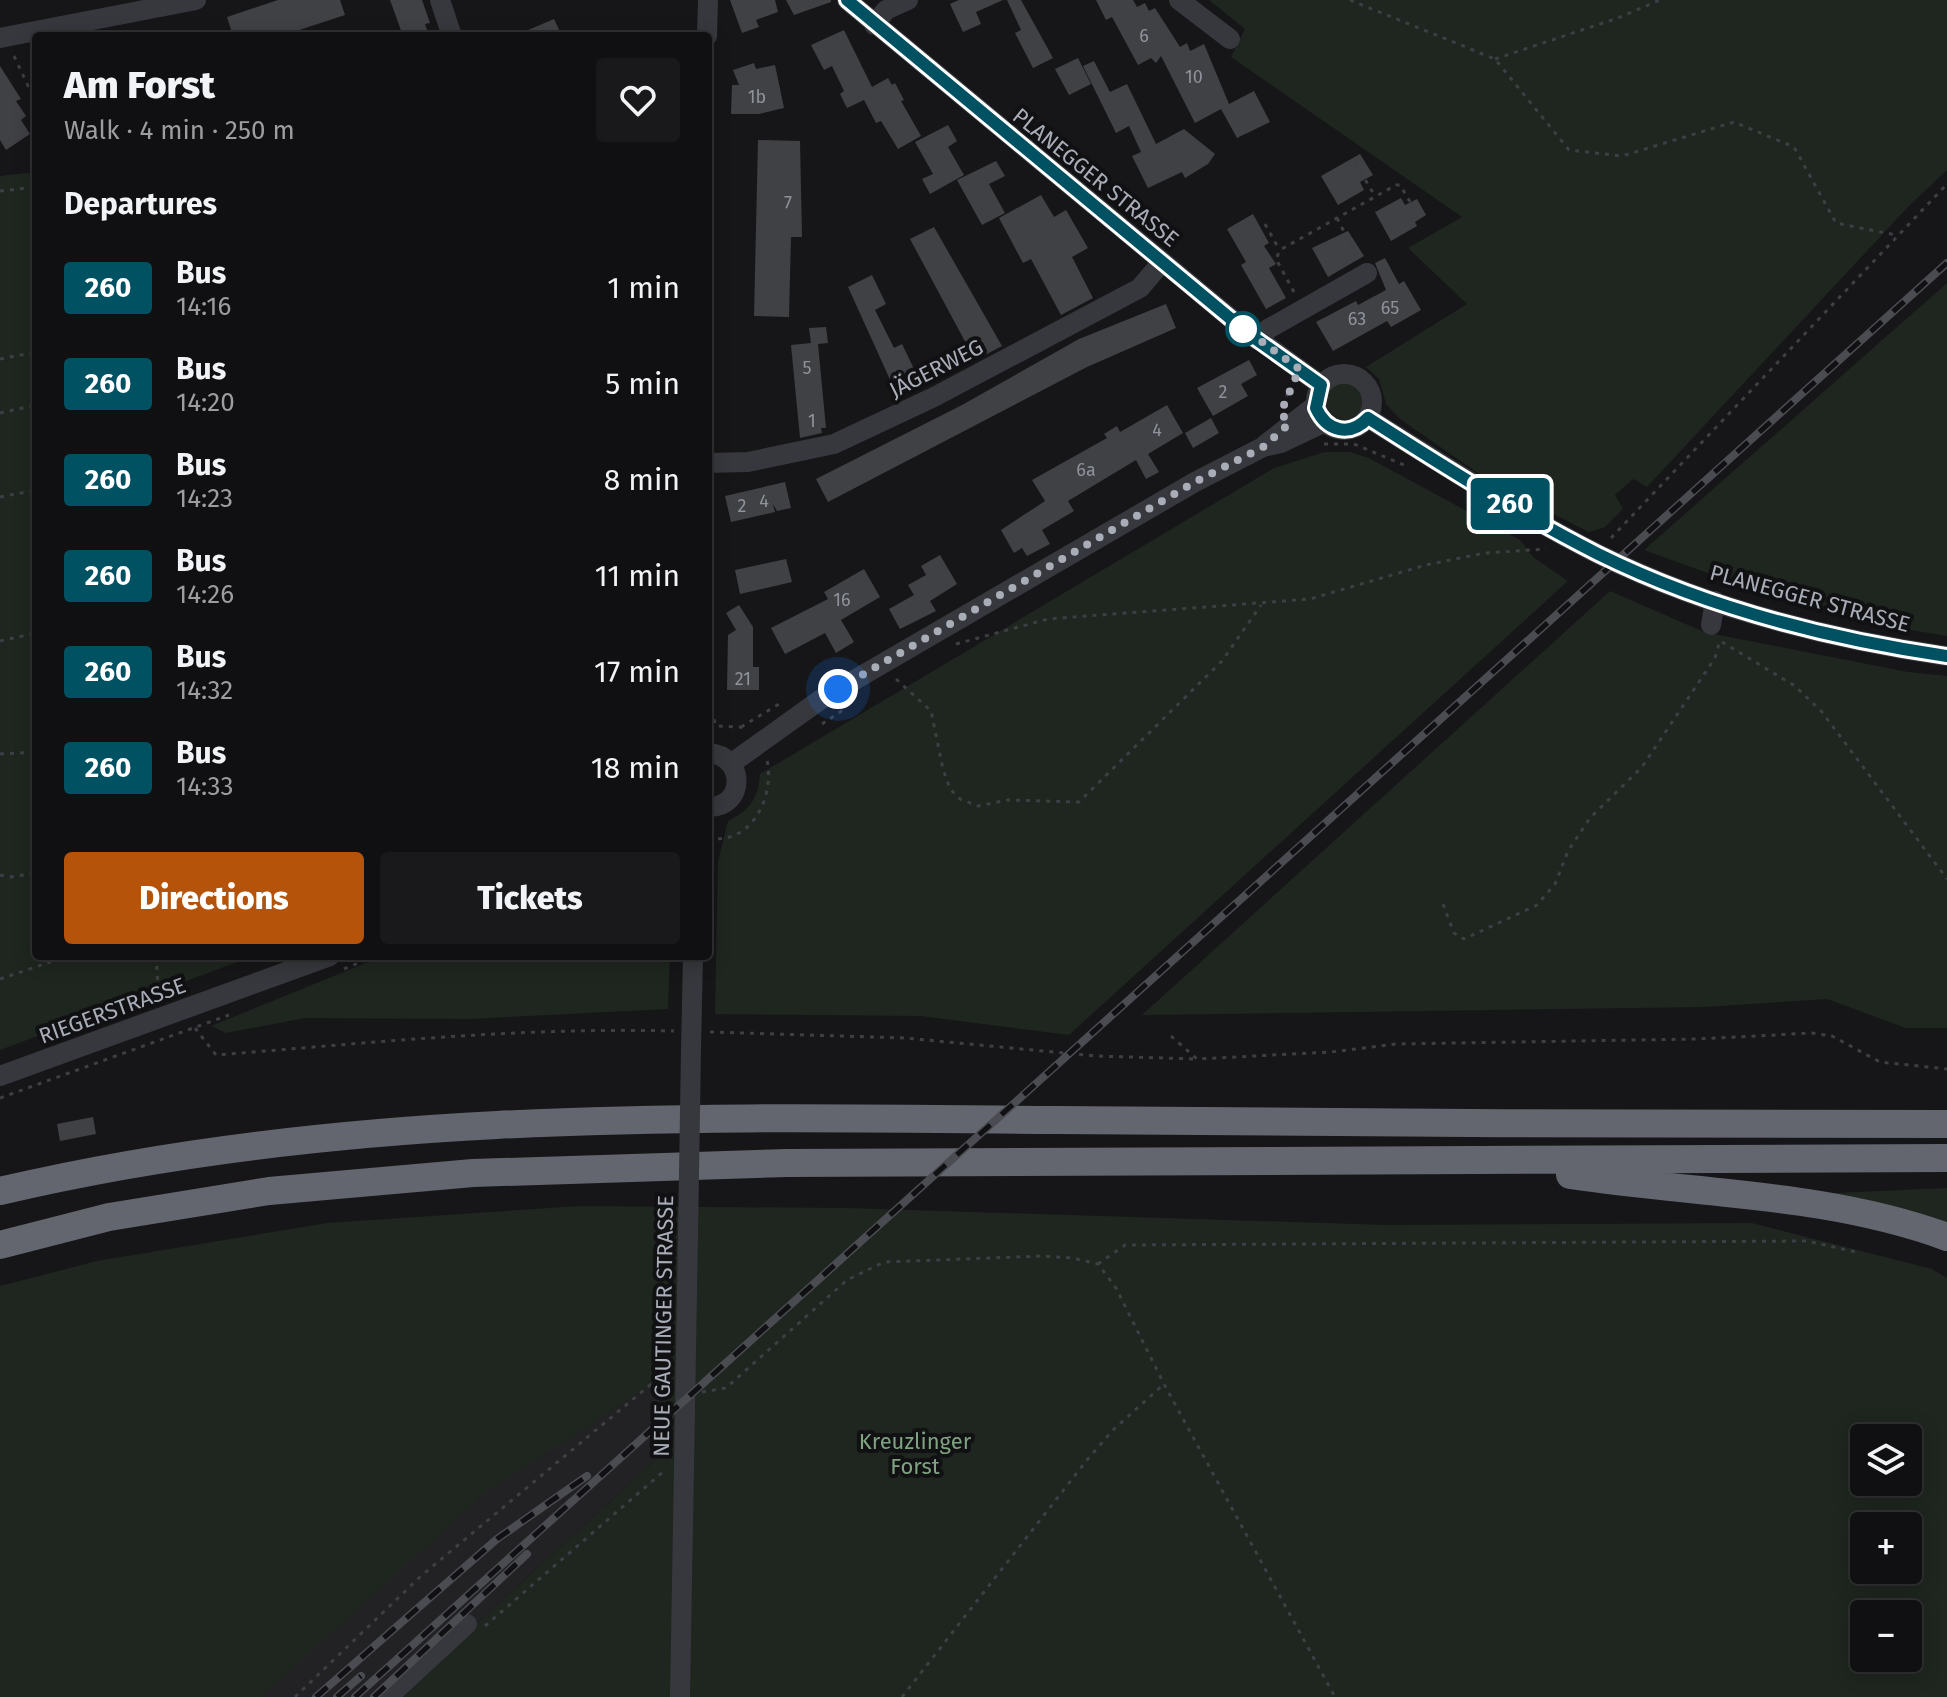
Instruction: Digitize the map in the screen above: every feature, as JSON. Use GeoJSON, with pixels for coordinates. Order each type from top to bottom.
{"type":"FeatureCollection","features":[{"type":"Feature","properties":{"kind":"highway"},"geometry":{"type":"LineString","coordinates":[[0,1191],[70,1175],[262,1142],[477,1124],[673,1116],[1484,1125],[1947,1124]]}},
{"type":"Feature","properties":{"kind":"highway"},"geometry":{"type":"LineString","coordinates":[[0,1245],[109,1217],[269,1191],[473,1173],[787,1163],[1487,1163],[1947,1158]]}},
{"type":"Feature","properties":{"kind":"highway"},"geometry":{"type":"LineString","coordinates":[[1487,1163],[1678,1190],[1834,1206],[1896,1220],[1947,1237]]}},
{"type":"Feature","properties":{"kind":"street"},"geometry":{"type":"LineString","coordinates":[[440,0],[451,32]]}},
{"type":"Feature","properties":{"kind":"street"},"geometry":{"type":"LineString","coordinates":[[707,32],[708,0]]}},
{"type":"Feature","properties":{"kind":"street","name":"PLANEGGER STRASSE"},"geometry":{"type":"LineString","coordinates":[[847,0],[1257,340],[1301,370],[1320,404]]}},
{"type":"Feature","properties":{"kind":"street"},"geometry":{"type":"LineString","coordinates":[[874,25],[886,10],[908,0]]}},
{"type":"Feature","properties":{"kind":"street"},"geometry":{"type":"LineString","coordinates":[[1179,0],[1230,39]]}},
{"type":"Feature","properties":{"kind":"street"},"geometry":{"type":"LineString","coordinates":[[2,34],[186,1]]}},
{"type":"Feature","properties":{"kind":"street","name":"JÄGERWEG"},"geometry":{"type":"LineString","coordinates":[[712,463],[748,462],[834,444],[934,397],[1140,288],[1162,262]]}},
{"type":"Feature","properties":{"kind":"street"},"geometry":{"type":"LineString","coordinates":[[1257,340],[1268,329],[1367,273]]}},
{"type":"Feature","properties":{"kind":"street"},"geometry":{"type":"LineString","coordinates":[[1263,447],[1281,443],[1320,404],[1342,373],[1360,378],[1371,392],[1368,418],[1361,425],[1344,431],[1320,404]]}},
{"type":"Feature","properties":{"kind":"street"},"geometry":{"type":"LineString","coordinates":[[732,763],[820,700],[1195,482],[1263,447],[1289,424],[1320,404]]}},
{"type":"Feature","properties":{"kind":"street","name":"PLANEGGER STRASSE"},"geometry":{"type":"LineString","coordinates":[[1368,418],[1466,480],[1597,553],[1715,601],[1839,635],[1947,656]]}},
{"type":"Feature","properties":{"kind":"street"},"geometry":{"type":"LineString","coordinates":[[1715,601],[1715,632]]}},
{"type":"Feature","properties":{"kind":"street"},"geometry":{"type":"LineString","coordinates":[[712,753],[719,754],[732,763],[737,772],[736,790],[724,804],[712,806]]}},
{"type":"Feature","properties":{"kind":"street","name":"RIEGERSTRASSE"},"geometry":{"type":"LineString","coordinates":[[0,1076],[319,960]]}},
{"type":"Feature","properties":{"kind":"street","name":"NEUE GAUTINGER STRASSE"},"geometry":{"type":"LineString","coordinates":[[680,1697],[685,1454],[679,1386],[688,1235],[693,960]]}},
{"type":"Feature","properties":{"kind":"street"},"geometry":{"type":"LineString","coordinates":[[388,1697],[471,1629]]}},
{"type":"Feature","properties":{"kind":"path"},"geometry":{"type":"LineString","coordinates":[[1350,0],[1495,59],[1569,150],[1622,156],[1734,122],[1794,147],[1836,223],[1896,235]]}},
{"type":"Feature","properties":{"kind":"path"},"geometry":{"type":"LineString","coordinates":[[1495,59],[1618,18],[1660,0]]}},
{"type":"Feature","properties":{"kind":"path"},"geometry":{"type":"LineString","coordinates":[[2,34],[32,95]]}},
{"type":"Feature","properties":{"kind":"path"},"geometry":{"type":"LineString","coordinates":[[1355,163],[1375,196]]}},
{"type":"Feature","properties":{"kind":"path"},"geometry":{"type":"LineString","coordinates":[[1597,553],[1947,184]]}},
{"type":"Feature","properties":{"kind":"path"},"geometry":{"type":"LineString","coordinates":[[1301,303],[1276,259],[1280,250],[1400,185],[1412,205]]}},
{"type":"Feature","properties":{"kind":"path"},"geometry":{"type":"LineString","coordinates":[[0,191],[32,187]]}},
{"type":"Feature","properties":{"kind":"path"},"geometry":{"type":"LineString","coordinates":[[1337,218],[1356,255]]}},
{"type":"Feature","properties":{"kind":"path"},"geometry":{"type":"LineString","coordinates":[[1265,224],[1280,250]]}},
{"type":"Feature","properties":{"kind":"path"},"geometry":{"type":"LineString","coordinates":[[0,359],[32,353]]}},
{"type":"Feature","properties":{"kind":"path"},"geometry":{"type":"LineString","coordinates":[[1289,424],[1280,411],[1287,400],[1290,384],[1301,370]]}},
{"type":"Feature","properties":{"kind":"path"},"geometry":{"type":"LineString","coordinates":[[0,413],[32,406]]}},
{"type":"Feature","properties":{"kind":"path"},"geometry":{"type":"LineString","coordinates":[[1314,446],[1354,444],[1389,456],[1414,471]]}},
{"type":"Feature","properties":{"kind":"path"},"geometry":{"type":"LineString","coordinates":[[0,497],[32,491]]}},
{"type":"Feature","properties":{"kind":"path"},"geometry":{"type":"LineString","coordinates":[[943,648],[1048,619],[1102,612],[1261,605],[1310,599],[1426,565],[1485,553],[1549,548],[1538,543]]}},
{"type":"Feature","properties":{"kind":"path"},"geometry":{"type":"LineString","coordinates":[[895,678],[931,711],[943,769],[950,789],[960,799],[978,806],[1008,800],[1079,802],[1222,661],[1261,605]]}},
{"type":"Feature","properties":{"kind":"path"},"geometry":{"type":"LineString","coordinates":[[1715,632],[1795,686],[1822,712],[1947,879]]}},
{"type":"Feature","properties":{"kind":"path"},"geometry":{"type":"LineString","coordinates":[[1443,904],[1454,933],[1464,939],[1537,905],[1555,884],[1568,851],[1590,818],[1642,767],[1715,658],[1715,632]]}},
{"type":"Feature","properties":{"kind":"path"},"geometry":{"type":"LineString","coordinates":[[0,641],[32,634]]}},
{"type":"Feature","properties":{"kind":"path"},"geometry":{"type":"LineString","coordinates":[[712,713],[716,726]]}},
{"type":"Feature","properties":{"kind":"path"},"geometry":{"type":"LineString","coordinates":[[712,726],[741,727],[757,745],[769,768],[763,805],[743,831],[731,838],[712,838]]}},
{"type":"Feature","properties":{"kind":"path"},"geometry":{"type":"LineString","coordinates":[[0,754],[32,752]]}},
{"type":"Feature","properties":{"kind":"path"},"geometry":{"type":"LineString","coordinates":[[0,875],[10,877],[32,874]]}},
{"type":"Feature","properties":{"kind":"path"},"geometry":{"type":"LineString","coordinates":[[0,979],[56,960]]}},
{"type":"Feature","properties":{"kind":"path"},"geometry":{"type":"LineString","coordinates":[[156,960],[160,1019]]}},
{"type":"Feature","properties":{"kind":"path"},"geometry":{"type":"LineString","coordinates":[[195,1028],[216,1055],[605,1029],[691,1041],[905,1038],[1096,1056],[1197,1059],[1331,1052],[1396,1044],[1698,1039],[1812,1033],[1832,1036],[1880,1062],[1947,1069]]}},
{"type":"Feature","properties":{"kind":"path"},"geometry":{"type":"LineString","coordinates":[[1171,1036],[1197,1059]]}},
{"type":"Feature","properties":{"kind":"path"},"geometry":{"type":"LineString","coordinates":[[1098,1264],[1125,1245],[1807,1241],[1856,1252]]}},
{"type":"Feature","properties":{"kind":"path"},"geometry":{"type":"LineString","coordinates":[[295,1697],[421,1576],[650,1385],[726,1388],[847,1280],[884,1262],[1043,1256],[1098,1264],[1116,1288],[1164,1384],[1335,1697]]}},
{"type":"Feature","properties":{"kind":"path"},"geometry":{"type":"LineString","coordinates":[[902,1697],[1087,1460],[1113,1430],[1164,1384]]}},
{"type":"Feature","properties":{"kind":"path"},"geometry":{"type":"LineString","coordinates":[[471,1629],[685,1454]]}},
{"type":"Feature","properties":{"kind":"shaded area"},"geometry":{"type":"Polygon","coordinates":[[[0,1345],[671,1381],[670,1399],[660,1409],[672,1422],[669,1448],[396,1697],[0,1697],[0,1345]]]}},
{"type":"Feature","properties":{"kind":"green space"},"geometry":{"type":"Polygon","coordinates":[[[1209,0],[1947,0],[1947,170],[1907,208],[1647,487],[1633,479],[1615,495],[1623,509],[1605,527],[1589,532],[1492,483],[1400,419],[1386,404],[1379,379],[1366,367],[1467,304],[1408,248],[1462,217],[1231,57],[1245,29],[1209,0]]]}},
{"type":"Feature","properties":{"kind":"green space"},"geometry":{"type":"Polygon","coordinates":[[[32,172],[32,960],[243,960],[0,1050],[0,176],[32,172]]]}},
{"type":"Feature","properties":{"kind":"green space"},"geometry":{"type":"Polygon","coordinates":[[[1947,283],[1947,636],[1868,623],[1792,604],[1644,550],[1947,283]]]}},
{"type":"Feature","properties":{"kind":"green space"},"geometry":{"type":"Polygon","coordinates":[[[1344,384],[1357,389],[1362,402],[1357,415],[1344,420],[1331,415],[1326,402],[1331,389],[1344,384]]]}},
{"type":"Feature","properties":{"kind":"green space"},"geometry":{"type":"Polygon","coordinates":[[[1325,452],[1350,452],[1369,458],[1520,540],[1533,557],[1568,581],[1069,1035],[921,1016],[715,1014],[718,861],[728,821],[752,803],[760,774],[1274,468],[1325,452]]]}},
{"type":"Feature","properties":{"kind":"green space"},"geometry":{"type":"Polygon","coordinates":[[[1610,591],[1704,632],[1908,672],[1947,676],[1947,1028],[1906,1028],[1827,999],[1705,1007],[1142,1015],[1610,591]]]}},
{"type":"Feature","properties":{"kind":"green space"},"geometry":{"type":"Polygon","coordinates":[[[373,960],[670,960],[668,1009],[470,1019],[305,1018],[226,1033],[211,1026],[373,960]]]}},
{"type":"Feature","properties":{"kind":"green space"},"geometry":{"type":"Polygon","coordinates":[[[1947,1188],[1947,1227],[1813,1194],[1947,1188]]]}},
{"type":"Feature","properties":{"kind":"green space","name":"Kreuzlinger Forst"},"geometry":{"type":"Polygon","coordinates":[[[579,1206],[847,1208],[1387,1225],[1752,1223],[1932,1269],[1947,1278],[1947,1697],[396,1697],[669,1448],[672,1422],[660,1409],[670,1399],[670,1382],[650,1385],[485,1493],[261,1697],[0,1697],[0,1286],[97,1261],[327,1223],[579,1206]]]}},
{"type":"Feature","properties":{"kind":"building"},"geometry":{"type":"Polygon","coordinates":[[[278,0],[340,0],[345,15],[293,32],[232,32],[227,17],[278,0]]]}},
{"type":"Feature","properties":{"kind":"building"},"geometry":{"type":"Polygon","coordinates":[[[390,0],[422,0],[430,23],[425,24],[428,32],[402,32],[390,0]]]}},
{"type":"Feature","properties":{"kind":"building"},"geometry":{"type":"Polygon","coordinates":[[[730,0],[775,0],[778,12],[756,20],[759,27],[742,33],[730,0]]]}},
{"type":"Feature","properties":{"kind":"building"},"geometry":{"type":"Polygon","coordinates":[[[786,0],[831,0],[831,2],[794,15],[786,0]]]}},
{"type":"Feature","properties":{"kind":"building"},"geometry":{"type":"Polygon","coordinates":[[[959,0],[1003,0],[976,12],[981,24],[963,32],[950,4],[959,0]]]}},
{"type":"Feature","properties":{"kind":"building"},"geometry":{"type":"Polygon","coordinates":[[[1007,0],[1021,0],[1053,58],[1033,68],[1015,33],[1021,30],[1007,0]]]}},
{"type":"Feature","properties":{"kind":"building"},"geometry":{"type":"Polygon","coordinates":[[[1096,0],[1133,0],[1137,7],[1145,3],[1149,11],[1155,8],[1180,47],[1187,43],[1190,51],[1204,44],[1229,104],[1254,91],[1270,122],[1237,138],[1221,109],[1195,123],[1161,56],[1156,63],[1151,58],[1138,65],[1112,17],[1106,20],[1096,0]]]}},
{"type":"Feature","properties":{"kind":"building"},"geometry":{"type":"Polygon","coordinates":[[[554,19],[560,32],[523,32],[554,19]]]}},
{"type":"Feature","properties":{"kind":"building"},"geometry":{"type":"Polygon","coordinates":[[[844,30],[872,87],[888,78],[892,85],[895,83],[904,100],[901,101],[921,136],[898,149],[881,121],[876,123],[864,100],[847,108],[840,94],[844,91],[832,66],[824,70],[811,45],[844,30]]]}},
{"type":"Feature","properties":{"kind":"building"},"geometry":{"type":"Polygon","coordinates":[[[1078,58],[1091,84],[1069,95],[1055,69],[1078,58]]]}},
{"type":"Feature","properties":{"kind":"building"},"geometry":{"type":"Polygon","coordinates":[[[1094,61],[1110,92],[1127,84],[1156,144],[1184,129],[1215,154],[1208,164],[1185,178],[1182,172],[1148,188],[1132,156],[1141,152],[1129,126],[1116,133],[1083,66],[1094,61]]]}},
{"type":"Feature","properties":{"kind":"building"},"geometry":{"type":"Polygon","coordinates":[[[754,63],[756,69],[775,65],[784,108],[759,114],[731,114],[732,85],[739,85],[733,70],[754,63]]]}},
{"type":"Feature","properties":{"kind":"building"},"geometry":{"type":"Polygon","coordinates":[[[0,66],[21,99],[16,101],[26,116],[21,120],[30,134],[6,150],[0,140],[0,66]]]}},
{"type":"Feature","properties":{"kind":"building"},"geometry":{"type":"Polygon","coordinates":[[[948,125],[957,141],[948,147],[964,175],[930,194],[922,179],[933,174],[915,142],[948,125]]]}},
{"type":"Feature","properties":{"kind":"building"},"geometry":{"type":"Polygon","coordinates":[[[758,140],[800,141],[802,237],[791,237],[789,317],[754,316],[758,140]]]}},
{"type":"Feature","properties":{"kind":"building"},"geometry":{"type":"Polygon","coordinates":[[[1360,154],[1373,175],[1360,182],[1364,190],[1338,205],[1321,176],[1360,154]]]}},
{"type":"Feature","properties":{"kind":"building"},"geometry":{"type":"Polygon","coordinates":[[[996,161],[1005,176],[989,184],[1005,213],[982,225],[957,180],[996,161]]]}},
{"type":"Feature","properties":{"kind":"building"},"geometry":{"type":"Polygon","coordinates":[[[1041,195],[1054,217],[1066,210],[1088,248],[1072,257],[1093,298],[1061,315],[1031,259],[1023,263],[999,218],[1041,195]]]}},
{"type":"Feature","properties":{"kind":"building"},"geometry":{"type":"Polygon","coordinates":[[[1401,198],[1405,205],[1417,199],[1426,215],[1415,222],[1417,226],[1391,241],[1375,212],[1401,198]]]}},
{"type":"Feature","properties":{"kind":"building"},"geometry":{"type":"Polygon","coordinates":[[[1253,214],[1269,243],[1264,246],[1276,264],[1269,268],[1286,298],[1266,309],[1241,265],[1246,262],[1227,229],[1253,214]]]}},
{"type":"Feature","properties":{"kind":"building"},"geometry":{"type":"Polygon","coordinates":[[[934,227],[1002,346],[985,355],[978,341],[968,347],[910,239],[934,227]]]}},
{"type":"Feature","properties":{"kind":"building"},"geometry":{"type":"Polygon","coordinates":[[[1348,231],[1364,256],[1328,277],[1312,248],[1348,231]]]}},
{"type":"Feature","properties":{"kind":"building"},"geometry":{"type":"Polygon","coordinates":[[[1385,258],[1399,284],[1404,281],[1421,310],[1391,327],[1387,321],[1333,351],[1316,322],[1356,301],[1358,305],[1386,290],[1375,263],[1385,258]]]}},
{"type":"Feature","properties":{"kind":"building"},"geometry":{"type":"Polygon","coordinates":[[[872,275],[886,304],[875,310],[894,348],[902,344],[916,373],[913,374],[917,384],[903,391],[899,381],[892,384],[848,287],[872,275]]]}},
{"type":"Feature","properties":{"kind":"building"},"geometry":{"type":"Polygon","coordinates":[[[1166,304],[1176,328],[1087,367],[828,502],[816,479],[962,405],[1079,339],[1166,304]]]}},
{"type":"Feature","properties":{"kind":"building"},"geometry":{"type":"Polygon","coordinates":[[[826,327],[828,343],[818,344],[826,428],[821,428],[822,433],[800,438],[791,345],[811,343],[809,328],[826,327]]]}},
{"type":"Feature","properties":{"kind":"building"},"geometry":{"type":"Polygon","coordinates":[[[1249,360],[1257,375],[1241,384],[1248,396],[1213,416],[1197,388],[1249,360]]]}},
{"type":"Feature","properties":{"kind":"building"},"geometry":{"type":"Polygon","coordinates":[[[1167,405],[1183,433],[1148,454],[1159,472],[1146,479],[1136,460],[1068,501],[1074,511],[1042,530],[1050,544],[1027,556],[1022,548],[1014,553],[1001,530],[1045,501],[1032,480],[1107,438],[1104,434],[1117,426],[1120,432],[1167,405]]]}},
{"type":"Feature","properties":{"kind":"building"},"geometry":{"type":"Polygon","coordinates":[[[1211,418],[1219,433],[1193,448],[1185,433],[1211,418]]]}},
{"type":"Feature","properties":{"kind":"building"},"geometry":{"type":"Polygon","coordinates":[[[785,482],[791,508],[777,511],[773,504],[775,512],[731,522],[725,496],[785,482]]]}},
{"type":"Feature","properties":{"kind":"building"},"geometry":{"type":"Polygon","coordinates":[[[940,555],[957,584],[930,601],[936,611],[900,629],[889,609],[914,595],[908,585],[926,575],[921,566],[940,555]]]}},
{"type":"Feature","properties":{"kind":"building"},"geometry":{"type":"Polygon","coordinates":[[[786,559],[792,582],[740,594],[735,570],[786,559]]]}},
{"type":"Feature","properties":{"kind":"building"},"geometry":{"type":"Polygon","coordinates":[[[864,569],[880,597],[841,620],[854,642],[836,653],[825,633],[785,654],[771,628],[828,599],[824,592],[864,569]]]}},
{"type":"Feature","properties":{"kind":"building"},"geometry":{"type":"Polygon","coordinates":[[[739,605],[753,627],[753,667],[759,667],[759,690],[727,690],[728,635],[736,630],[726,613],[739,605]]]}},
{"type":"Feature","properties":{"kind":"building"},"geometry":{"type":"Polygon","coordinates":[[[93,1117],[96,1134],[60,1141],[57,1124],[93,1117]]]}},
{"type":"Feature","properties":{"kind":"railway"},"geometry":{"type":"LineString","coordinates":[[355,1697],[1947,263]]}},
{"type":"Feature","properties":{"kind":"railway"},"geometry":{"type":"LineString","coordinates":[[316,1697],[497,1539],[587,1476]]}},
{"type":"Feature","properties":{"kind":"railway"},"geometry":{"type":"LineString","coordinates":[[374,1697],[527,1554]]}},
{"type":"Feature","properties":{"kind":"railway"},"geometry":{"type":"LineString","coordinates":[[337,1697],[361,1676]]}},
{"type":"Feature","properties":{"kind":"bus line","name":"260"},"geometry":{"type":"LineString","coordinates":[[847,0],[1249,334],[1321,385],[1316,408],[1327,425],[1344,431],[1361,425],[1368,418],[1466,480],[1597,553],[1715,601],[1809,628],[1947,656]]}},
{"type":"Feature","properties":{"kind":"route"},"geometry":{"type":"LineString","coordinates":[[838,689],[1195,482],[1263,447],[1289,424],[1280,411],[1287,400],[1290,384],[1301,370],[1240,326],[1243,329]]}}]}
